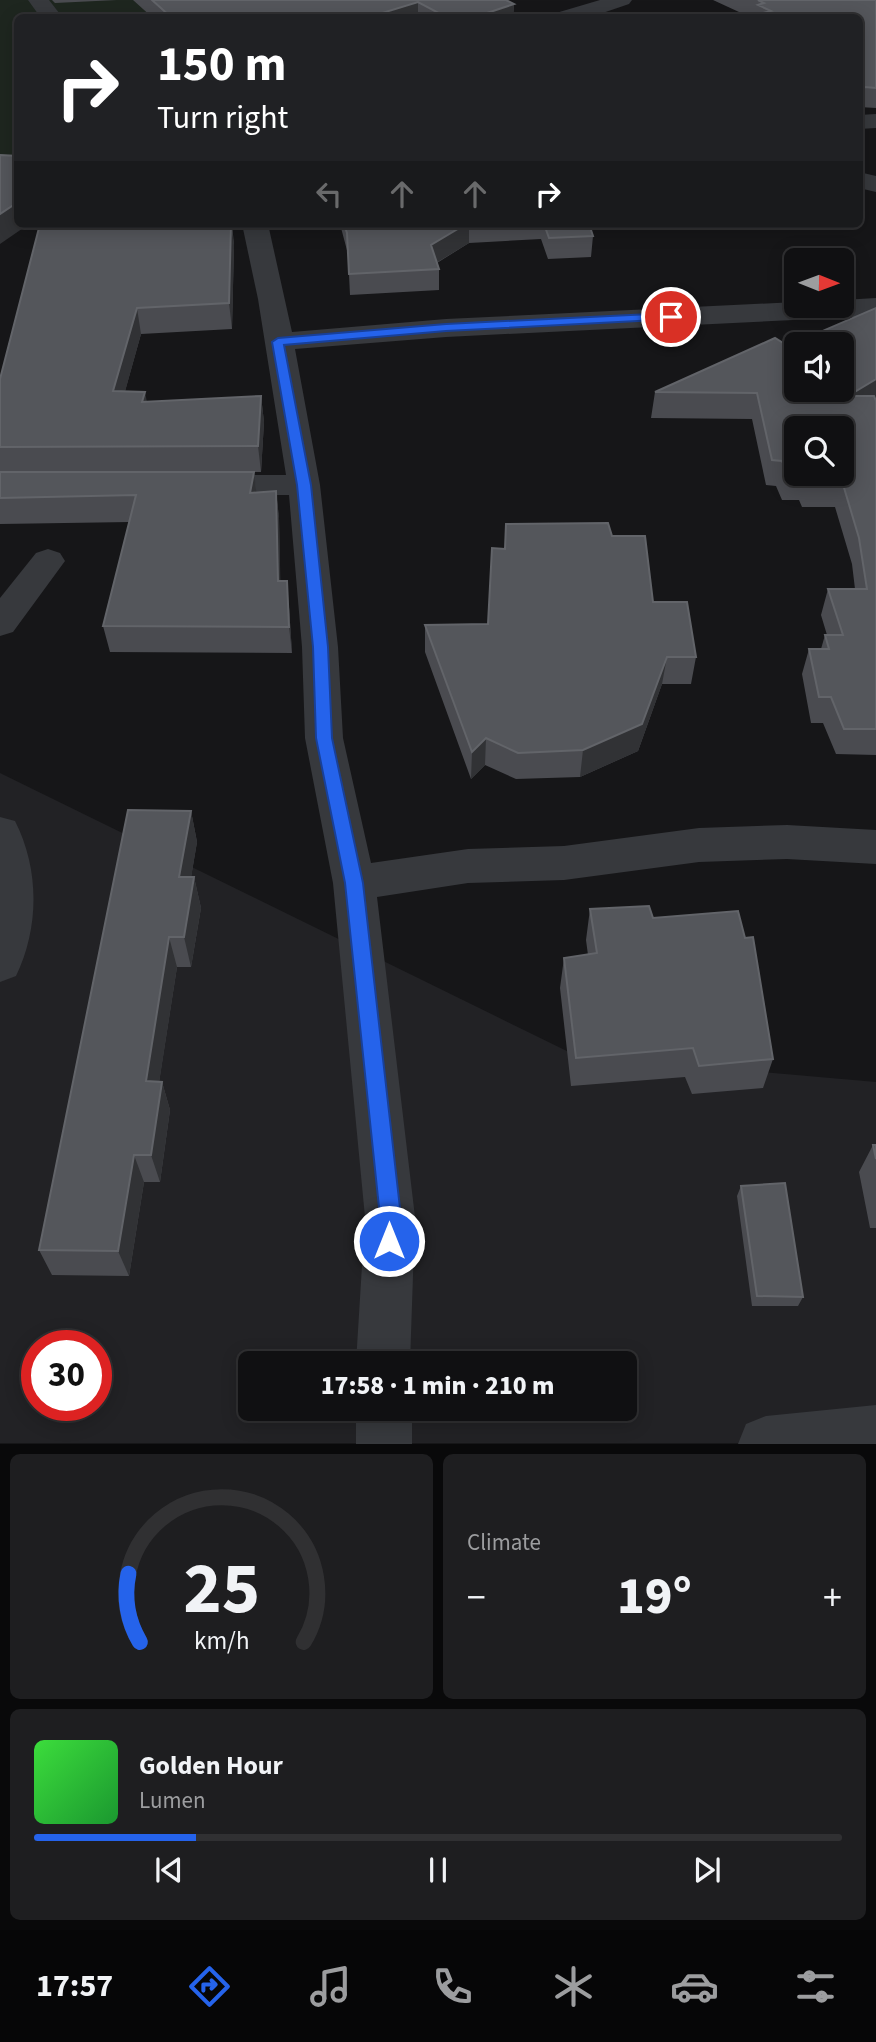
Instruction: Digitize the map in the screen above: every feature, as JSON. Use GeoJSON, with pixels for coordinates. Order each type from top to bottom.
{"type":"FeatureCollection","features":[{"type":"Feature","properties":{"kind":"street"},"geometry":{"type":"LineString","coordinates":[[38,0],[50,14]]}},
{"type":"Feature","properties":{"kind":"street"},"geometry":{"type":"LineString","coordinates":[[563,12],[622,0]]}},
{"type":"Feature","properties":{"kind":"street"},"geometry":{"type":"LineString","coordinates":[[256,228],[272,299],[304,485],[320,647],[324,738],[354,883],[390,1217],[384,1351]]}},
{"type":"Feature","properties":{"kind":"street"},"geometry":{"type":"LineString","coordinates":[[278,342],[446,328],[876,307]]}},
{"type":"Feature","properties":{"kind":"street"},"geometry":{"type":"LineString","coordinates":[[166,485],[304,485]]}},
{"type":"Feature","properties":{"kind":"street"},"geometry":{"type":"LineString","coordinates":[[0,623],[48,561]]}},
{"type":"Feature","properties":{"kind":"street"},"geometry":{"type":"LineString","coordinates":[[0,833],[11,864],[11,876],[10,935],[0,963]]}},
{"type":"Feature","properties":{"kind":"street"},"geometry":{"type":"LineString","coordinates":[[354,883],[468,866],[564,863],[699,845],[787,842],[876,847]]}},
{"type":"Feature","properties":{"kind":"street"},"geometry":{"type":"LineString","coordinates":[[384,1421],[384,1444]]}},
{"type":"Feature","properties":{"kind":"street"},"geometry":{"type":"LineString","coordinates":[[766,1444],[876,1433]]}},
{"type":"Feature","properties":{"kind":"shaded area"},"geometry":{"type":"Polygon","coordinates":[[[0,0],[289,0],[290,14],[14,14],[14,183],[0,183],[0,0]]]}},
{"type":"Feature","properties":{"kind":"shaded area"},"geometry":{"type":"Polygon","coordinates":[[[0,773],[577,1056],[876,1082],[876,1443],[0,1443],[0,773]]]}},
{"type":"Feature","properties":{"kind":"building"},"geometry":{"type":"Polygon","coordinates":[[[152,0],[506,0],[514,4],[484,14],[440,14],[418,2],[379,14],[168,14],[152,0]]]}},
{"type":"Feature","properties":{"kind":"building"},"geometry":{"type":"Polygon","coordinates":[[[758,0],[876,0],[876,88],[863,88],[863,14],[765,14],[771,11],[758,5],[764,3],[758,0]]]}},
{"type":"Feature","properties":{"kind":"building"},"geometry":{"type":"Polygon","coordinates":[[[0,155],[14,156],[14,205],[0,214],[0,155]]]}},
{"type":"Feature","properties":{"kind":"building"},"geometry":{"type":"Polygon","coordinates":[[[39,228],[231,228],[229,303],[137,308],[113,391],[145,392],[142,402],[261,396],[258,446],[0,447],[0,379],[39,228]]]}},
{"type":"Feature","properties":{"kind":"building"},"geometry":{"type":"Polygon","coordinates":[[[345,228],[459,228],[431,245],[439,269],[349,274],[345,228]]]}},
{"type":"Feature","properties":{"kind":"building"},"geometry":{"type":"Polygon","coordinates":[[[545,228],[590,228],[593,236],[549,238],[545,228]]]}},
{"type":"Feature","properties":{"kind":"building"},"geometry":{"type":"Polygon","coordinates":[[[876,308],[876,379],[854,392],[854,332],[820,332],[876,308]]]}},
{"type":"Feature","properties":{"kind":"building"},"geometry":{"type":"Polygon","coordinates":[[[775,338],[784,344],[784,402],[854,402],[854,396],[874,396],[876,401],[876,729],[844,729],[831,697],[819,697],[809,649],[829,649],[825,635],[843,635],[828,589],[867,589],[859,538],[843,486],[854,486],[854,416],[784,416],[784,465],[782,461],[772,460],[757,393],[655,392],[775,338]]]}},
{"type":"Feature","properties":{"kind":"building"},"geometry":{"type":"Polygon","coordinates":[[[0,472],[254,472],[250,493],[276,491],[278,581],[287,581],[289,627],[103,626],[136,495],[0,498],[0,472]]]}},
{"type":"Feature","properties":{"kind":"building"},"geometry":{"type":"Polygon","coordinates":[[[608,523],[612,536],[645,536],[653,602],[687,602],[696,657],[667,657],[642,724],[583,750],[518,753],[486,738],[472,752],[425,625],[488,624],[492,548],[505,549],[506,524],[608,523]]]}},
{"type":"Feature","properties":{"kind":"building"},"geometry":{"type":"Polygon","coordinates":[[[128,810],[191,811],[179,877],[194,877],[184,937],[169,937],[146,1081],[162,1082],[151,1155],[134,1155],[118,1251],[39,1250],[128,810]]]}},
{"type":"Feature","properties":{"kind":"building"},"geometry":{"type":"Polygon","coordinates":[[[649,906],[653,918],[738,911],[745,938],[753,937],[773,1059],[699,1066],[693,1048],[576,1058],[564,958],[597,953],[590,909],[649,906]]]}},
{"type":"Feature","properties":{"kind":"building"},"geometry":{"type":"Polygon","coordinates":[[[785,1183],[803,1297],[757,1296],[741,1186],[785,1183]]]}},
{"type":"Feature","properties":{"kind":"route"},"geometry":{"type":"LineString","coordinates":[[389,1241],[390,1217],[354,883],[324,738],[320,647],[304,485],[278,342],[446,328],[671,317]]}}]}
